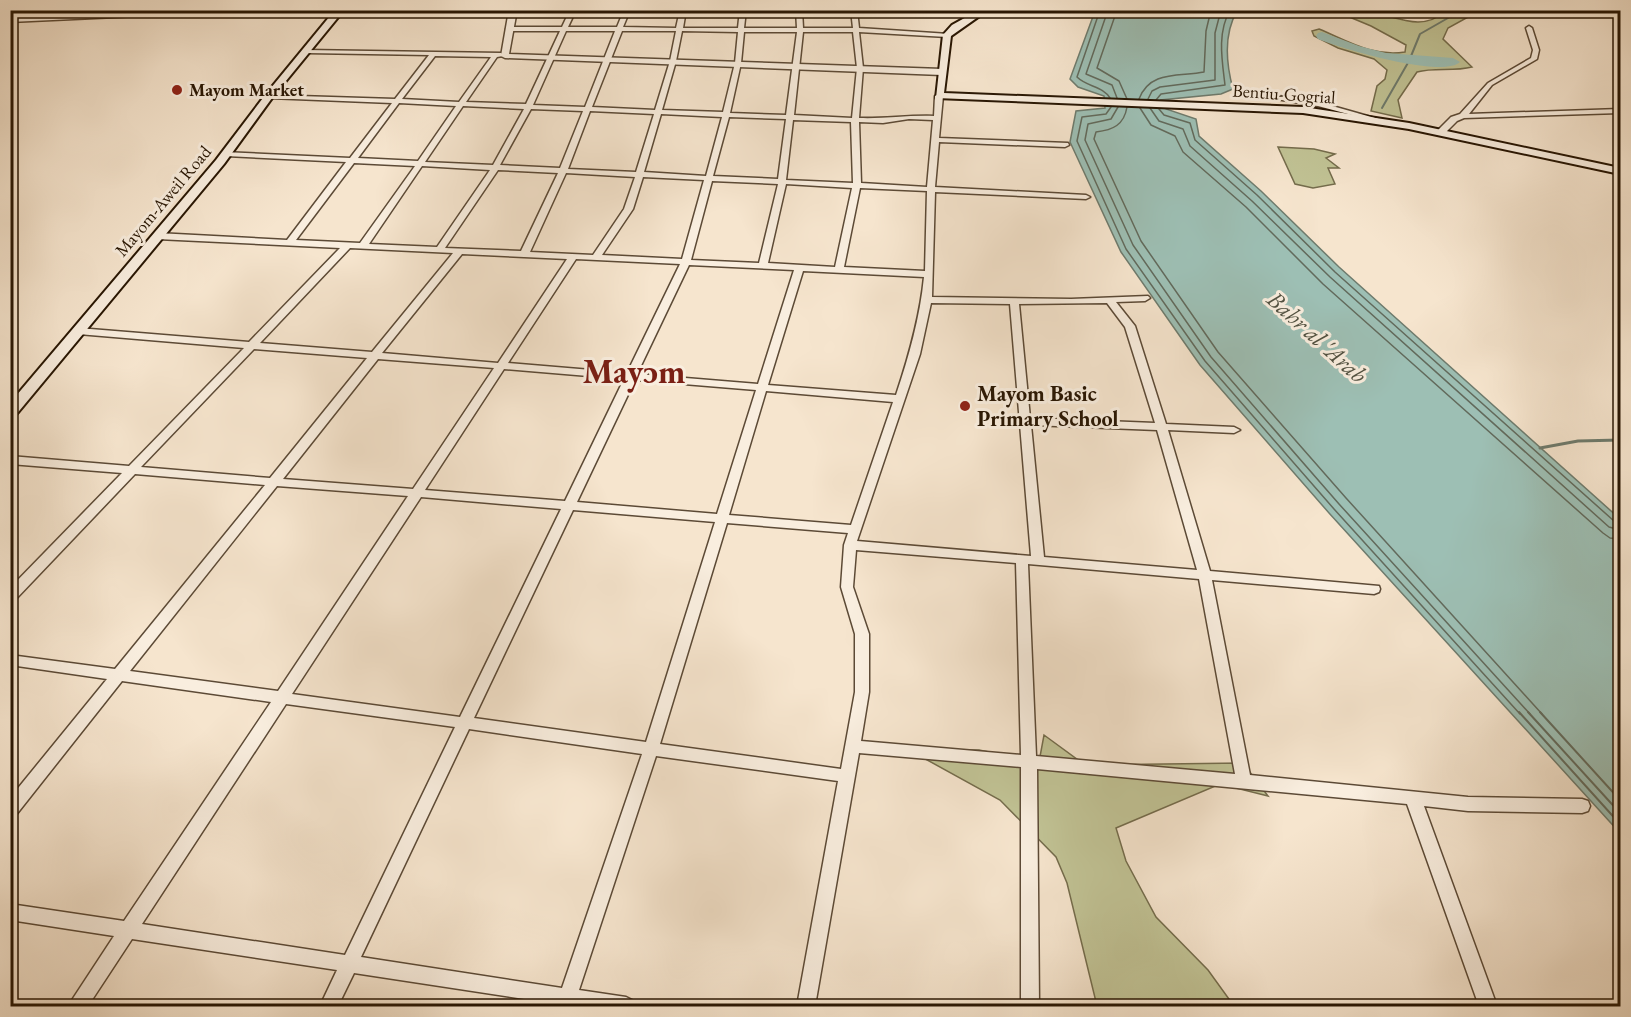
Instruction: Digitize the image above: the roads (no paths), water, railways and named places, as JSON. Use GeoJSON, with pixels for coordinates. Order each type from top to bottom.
{"type":"FeatureCollection","features":[{"type":"Feature","properties":{"kind":"main road","name":"Mayom-Aweil Road"},"geometry":{"type":"LineString","coordinates":[[10,413],[225,154],[269,96],[340,10]]}},
{"type":"Feature","properties":{"kind":"main road"},"geometry":{"type":"LineString","coordinates":[[939,96],[947,35],[953,27],[975,18],[984,10]]}},
{"type":"Feature","properties":{"kind":"main road","name":"Bentiu-Gogrial"},"geometry":{"type":"LineString","coordinates":[[939,96],[1303,110],[1378,120],[1441,132],[1620,171]]}},
{"type":"Feature","properties":{"kind":"street"},"geometry":{"type":"LineString","coordinates":[[10,20],[265,10]]}},
{"type":"Feature","properties":{"kind":"street"},"geometry":{"type":"LineString","coordinates":[[505,56],[513,10]]}},
{"type":"Feature","properties":{"kind":"street"},"geometry":{"type":"LineString","coordinates":[[439,250],[495,168],[528,108],[573,10]]}},
{"type":"Feature","properties":{"kind":"street"},"geometry":{"type":"LineString","coordinates":[[524,254],[563,171],[586,110],[610,59],[627,10]]}},
{"type":"Feature","properties":{"kind":"street"},"geometry":{"type":"LineString","coordinates":[[595,258],[621,222],[638,185],[673,61],[683,10]]}},
{"type":"Feature","properties":{"kind":"street"},"geometry":{"type":"LineString","coordinates":[[329,1006],[686,262],[738,63],[742,10]]}},
{"type":"Feature","properties":{"kind":"street"},"geometry":{"type":"LineString","coordinates":[[763,266],[782,182],[791,118],[800,30],[799,10]]}},
{"type":"Feature","properties":{"kind":"street"},"geometry":{"type":"LineString","coordinates":[[839,270],[857,185],[855,120],[860,68],[854,10]]}},
{"type":"Feature","properties":{"kind":"street"},"geometry":{"type":"LineString","coordinates":[[1463,116],[1490,84],[1534,59],[1536,50],[1529,28]]}},
{"type":"Feature","properties":{"kind":"street"},"geometry":{"type":"LineString","coordinates":[[509,30],[857,30],[947,35]]}},
{"type":"Feature","properties":{"kind":"street"},"geometry":{"type":"LineString","coordinates":[[307,51],[738,63],[942,72]]}},
{"type":"Feature","properties":{"kind":"street"},"geometry":{"type":"LineString","coordinates":[[289,243],[433,54]]}},
{"type":"Feature","properties":{"kind":"street"},"geometry":{"type":"LineString","coordinates":[[363,246],[495,55]]}},
{"type":"Feature","properties":{"kind":"street"},"geometry":{"type":"LineString","coordinates":[[1249,93],[1326,106],[1378,120]]}},
{"type":"Feature","properties":{"kind":"street"},"geometry":{"type":"LineString","coordinates":[[269,96],[791,118],[883,121],[909,117],[938,118]]}},
{"type":"Feature","properties":{"kind":"street"},"geometry":{"type":"LineString","coordinates":[[806,1006],[862,692],[862,634],[847,587],[850,545],[915,354],[927,300],[931,189],[939,96]]}},
{"type":"Feature","properties":{"kind":"street"},"geometry":{"type":"LineString","coordinates":[[1441,132],[1454,120],[1463,116],[1620,111]]}},
{"type":"Feature","properties":{"kind":"street"},"geometry":{"type":"LineString","coordinates":[[935,140],[1065,145]]}},
{"type":"Feature","properties":{"kind":"street"},"geometry":{"type":"LineString","coordinates":[[225,154],[1086,197]]}},
{"type":"Feature","properties":{"kind":"street"},"geometry":{"type":"LineString","coordinates":[[157,236],[929,274]]}},
{"type":"Feature","properties":{"kind":"street"},"geometry":{"type":"LineString","coordinates":[[10,597],[348,246]]}},
{"type":"Feature","properties":{"kind":"street"},"geometry":{"type":"LineString","coordinates":[[10,810],[459,251]]}},
{"type":"Feature","properties":{"kind":"street"},"geometry":{"type":"LineString","coordinates":[[78,1006],[573,257]]}},
{"type":"Feature","properties":{"kind":"street"},"geometry":{"type":"LineString","coordinates":[[566,1002],[651,749],[799,268]]}},
{"type":"Feature","properties":{"kind":"street"},"geometry":{"type":"LineString","coordinates":[[927,300],[1110,301],[1145,298]]}},
{"type":"Feature","properties":{"kind":"street"},"geometry":{"type":"LineString","coordinates":[[1014,301],[1038,561]]}},
{"type":"Feature","properties":{"kind":"street"},"geometry":{"type":"LineString","coordinates":[[1110,301],[1130,327],[1140,350],[1205,575],[1244,781]]}},
{"type":"Feature","properties":{"kind":"street"},"geometry":{"type":"LineString","coordinates":[[78,331],[900,399]]}},
{"type":"Feature","properties":{"kind":"street"},"geometry":{"type":"LineString","coordinates":[[1025,421],[1234,430]]}},
{"type":"Feature","properties":{"kind":"street"},"geometry":{"type":"LineString","coordinates":[[10,460],[855,530]]}},
{"type":"Feature","properties":{"kind":"street"},"geometry":{"type":"LineString","coordinates":[[850,545],[1374,589]]}},
{"type":"Feature","properties":{"kind":"street"},"geometry":{"type":"LineString","coordinates":[[1022,560],[1029,763],[1030,1006]]}},
{"type":"Feature","properties":{"kind":"street"},"geometry":{"type":"LineString","coordinates":[[10,660],[848,776]]}},
{"type":"Feature","properties":{"kind":"street"},"geometry":{"type":"LineString","coordinates":[[853,746],[1244,781],[1468,804],[1582,806]]}},
{"type":"Feature","properties":{"kind":"street"},"geometry":{"type":"LineString","coordinates":[[1413,798],[1488,1006]]}},
{"type":"Feature","properties":{"kind":"street"},"geometry":{"type":"LineString","coordinates":[[10,912],[350,964],[566,1002],[626,1006]]}},
{"type":"Feature","properties":{"kind":"water","name":"Bahr al 'Arab"},"geometry":{"type":"Polygon","coordinates":[[[1095,11],[1237,11],[1229,30],[1227,49],[1233,89],[1221,94],[1161,100],[1166,109],[1196,119],[1199,136],[1261,191],[1339,267],[1620,519],[1620,833],[1329,513],[1200,365],[1121,252],[1070,142],[1076,111],[1105,108],[1104,96],[1078,87],[1070,79],[1095,11]]]}},
{"type":"Feature","properties":{"kind":"waterway"},"geometry":{"type":"LineString","coordinates":[[1382,108],[1409,61],[1420,34],[1462,10]]}},
{"type":"Feature","properties":{"kind":"waterway"},"geometry":{"type":"LineString","coordinates":[[1322,36],[1370,53],[1453,62]]}},
{"type":"Feature","properties":{"kind":"waterway"},"geometry":{"type":"LineString","coordinates":[[1540,448],[1578,441],[1620,440]]}},
{"type":"Feature","properties":{"kind":"place","name":"Mayom Market"},"geometry":{"type":"Point","coordinates":[177,90]}},
{"type":"Feature","properties":{"kind":"place","name":"Mayom Basic Primary School"},"geometry":{"type":"Point","coordinates":[965,406]}},
{"type":"Feature","properties":{"kind":"district","name":"Mayɔm"},"geometry":{"type":"Point","coordinates":[634,371]}}]}
